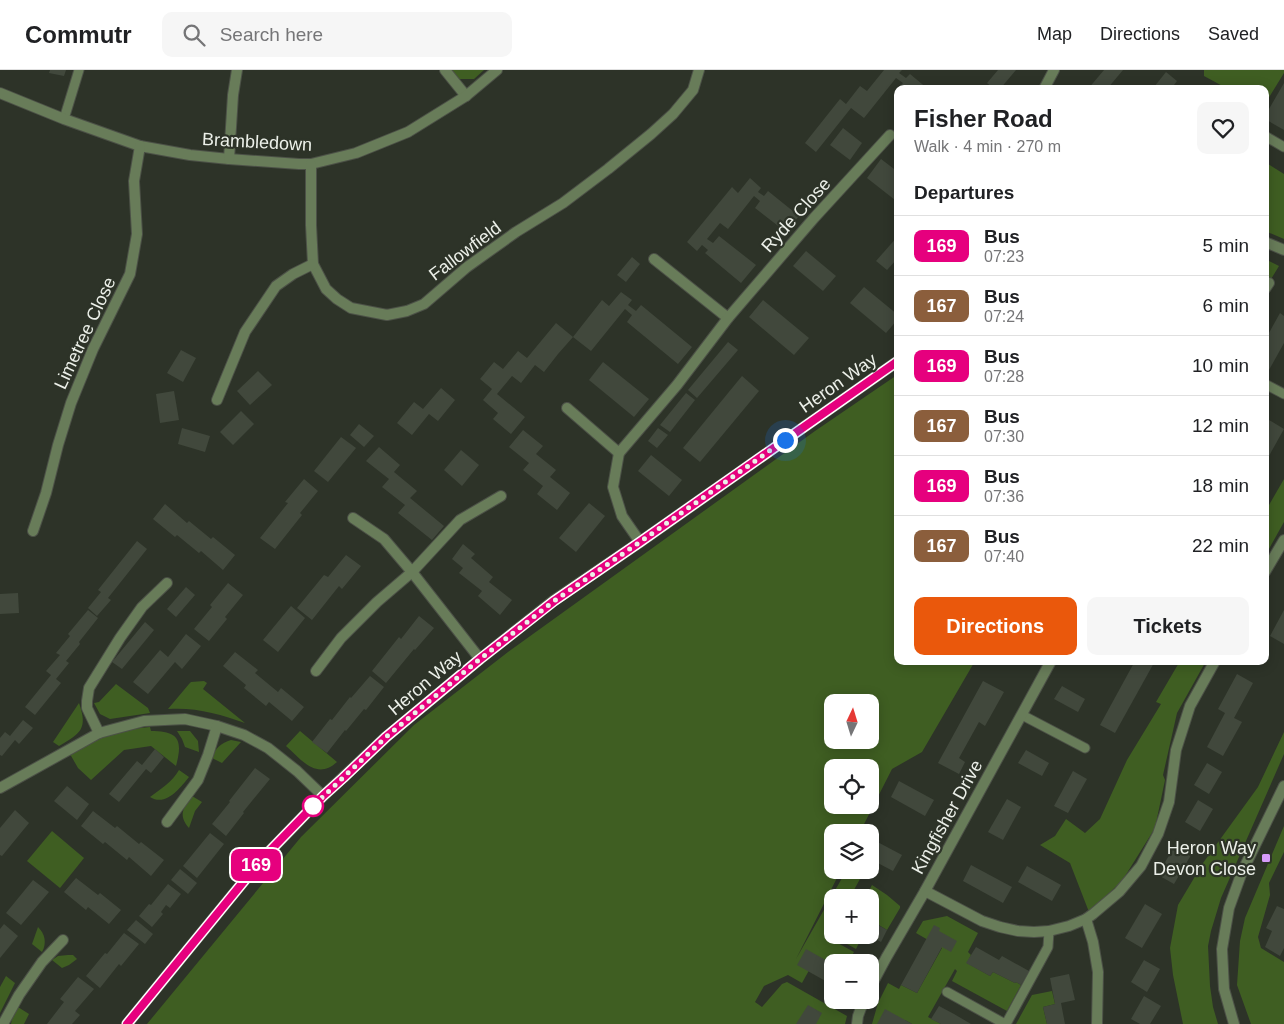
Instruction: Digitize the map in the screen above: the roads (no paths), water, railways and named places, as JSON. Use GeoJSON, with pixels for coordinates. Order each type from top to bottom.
{"type":"FeatureCollection","features":[{"type":"Feature","properties":{"kind":"street"},"geometry":{"type":"LineString","coordinates":[[229,160],[237,70]]}},
{"type":"Feature","properties":{"kind":"street"},"geometry":{"type":"LineString","coordinates":[[445,70],[466,96]]}},
{"type":"Feature","properties":{"kind":"street","name":"Brambledown"},"geometry":{"type":"LineString","coordinates":[[0,93],[64,119],[140,146],[229,160],[311,164],[356,153],[408,132],[466,96],[498,70]]}},
{"type":"Feature","properties":{"kind":"street","name":"Fallowfield"},"geometry":{"type":"LineString","coordinates":[[311,164],[313,264],[326,289],[351,308],[387,315],[407,311],[424,304],[467,267],[516,232],[563,204],[652,134],[673,114],[692,90],[699,70]]}},
{"type":"Feature","properties":{"kind":"street"},"geometry":{"type":"LineString","coordinates":[[1046,85],[1054,70]]}},
{"type":"Feature","properties":{"kind":"street","name":"Ryde Close"},"geometry":{"type":"LineString","coordinates":[[640,542],[622,516],[613,487],[619,453],[676,385],[728,318],[814,218],[890,135]]}},
{"type":"Feature","properties":{"kind":"street","name":"Limetree Close"},"geometry":{"type":"LineString","coordinates":[[33,530],[46,493],[71,403],[93,349],[130,274],[137,234],[134,180],[140,146]]}},
{"type":"Feature","properties":{"kind":"street"},"geometry":{"type":"LineString","coordinates":[[1269,244],[1284,250]]}},
{"type":"Feature","properties":{"kind":"street"},"geometry":{"type":"LineString","coordinates":[[654,259],[728,318]]}},
{"type":"Feature","properties":{"kind":"street"},"geometry":{"type":"LineString","coordinates":[[217,400],[245,332],[276,286],[293,274],[313,264]]}},
{"type":"Feature","properties":{"kind":"street","name":"Heron Way"},"geometry":{"type":"LineString","coordinates":[[127,1024],[262,859],[323,796],[386,737],[554,601],[894,363]]}},
{"type":"Feature","properties":{"kind":"street"},"geometry":{"type":"LineString","coordinates":[[567,408],[619,453]]}},
{"type":"Feature","properties":{"kind":"street"},"geometry":{"type":"LineString","coordinates":[[316,671],[341,638],[377,602],[412,572],[460,520],[501,496]]}},
{"type":"Feature","properties":{"kind":"street"},"geometry":{"type":"LineString","coordinates":[[353,518],[384,539],[480,659]]}},
{"type":"Feature","properties":{"kind":"street"},"geometry":{"type":"LineString","coordinates":[[1269,565],[1284,540]]}},
{"type":"Feature","properties":{"kind":"street"},"geometry":{"type":"LineString","coordinates":[[99,733],[87,708],[89,688],[142,607],[167,583]]}},
{"type":"Feature","properties":{"kind":"street","name":"Kingfisher Drive"},"geometry":{"type":"LineString","coordinates":[[879,971],[1049,665]]}},
{"type":"Feature","properties":{"kind":"street"},"geometry":{"type":"LineString","coordinates":[[925,891],[982,921],[1018,931],[1049,931],[1086,919],[1119,892],[1141,866],[1158,834],[1169,802],[1176,750],[1190,706],[1213,665]]}},
{"type":"Feature","properties":{"kind":"street"},"geometry":{"type":"LineString","coordinates":[[0,788],[99,733],[144,721],[185,720],[217,726],[244,734],[268,748],[297,771],[323,796]]}},
{"type":"Feature","properties":{"kind":"street"},"geometry":{"type":"LineString","coordinates":[[167,822],[198,780],[217,726]]}},
{"type":"Feature","properties":{"kind":"street"},"geometry":{"type":"LineString","coordinates":[[1234,1024],[1224,990],[1222,949],[1229,908],[1242,872],[1284,786]]}},
{"type":"Feature","properties":{"kind":"street"},"geometry":{"type":"LineString","coordinates":[[1086,919],[1093,942],[1098,972],[1097,1024]]}},
{"type":"Feature","properties":{"kind":"street"},"geometry":{"type":"LineString","coordinates":[[3,1024],[19,995],[42,962],[64,940]]}},
{"type":"Feature","properties":{"kind":"street"},"geometry":{"type":"LineString","coordinates":[[857,1024],[861,1009]]}},
{"type":"Feature","properties":{"kind":"lane"},"geometry":{"type":"LineString","coordinates":[[64,119],[79,70]]}},
{"type":"Feature","properties":{"kind":"lane"},"geometry":{"type":"LineString","coordinates":[[1269,138],[1284,146]]}},
{"type":"Feature","properties":{"kind":"lane"},"geometry":{"type":"LineString","coordinates":[[1269,386],[1284,394]]}},
{"type":"Feature","properties":{"kind":"lane"},"geometry":{"type":"LineString","coordinates":[[1022,714],[1085,748]]}},
{"type":"Feature","properties":{"kind":"lane"},"geometry":{"type":"LineString","coordinates":[[947,992],[1006,1024],[1048,947],[1049,931]]}},
{"type":"Feature","properties":{"kind":"place","name":"Heron Way Devon Close"},"geometry":{"type":"Point","coordinates":[1266,858]}}]}
